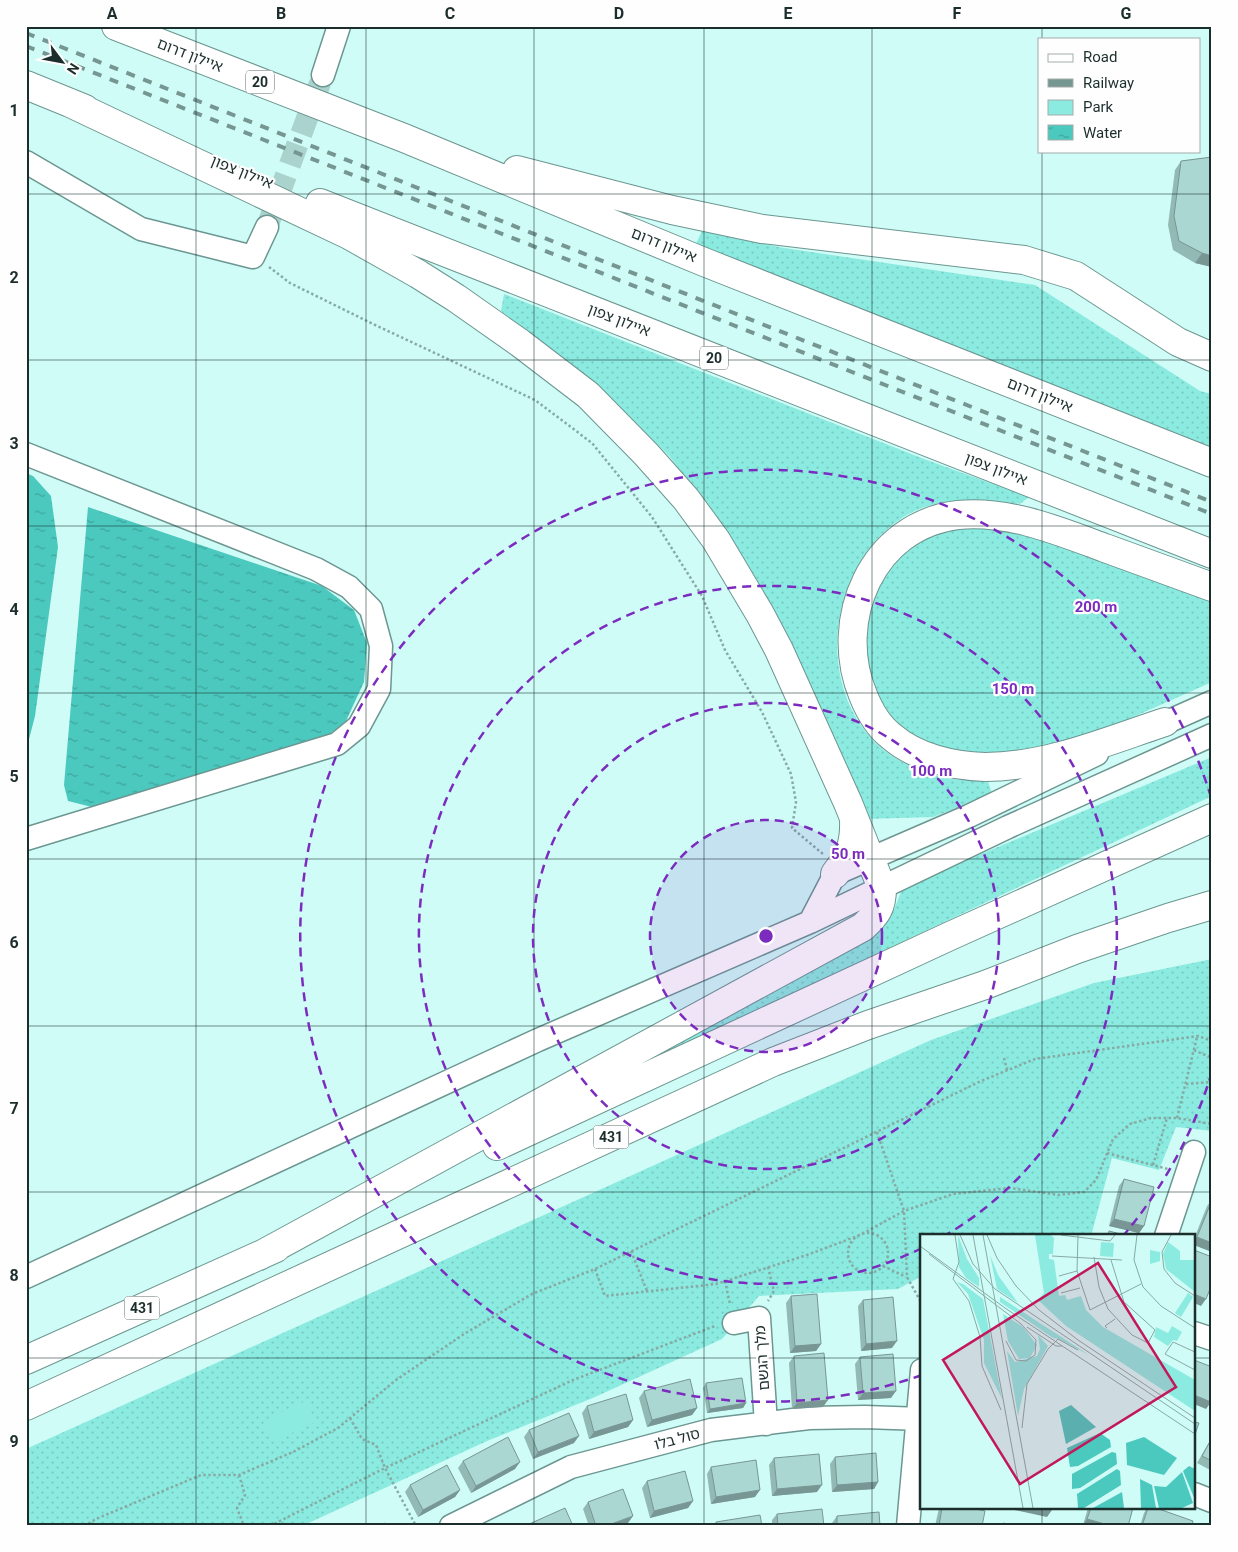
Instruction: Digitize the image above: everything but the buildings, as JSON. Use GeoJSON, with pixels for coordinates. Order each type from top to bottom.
{"type":"FeatureCollection","features":[{"type":"Feature","properties":{"kind":"highway","name":"איילון דרום"},"geometry":{"type":"LineString","coordinates":[[116,26],[404,138],[714,266],[1212,463]]}},
{"type":"Feature","properties":{"kind":"highway","name":"איילון צפון"},"geometry":{"type":"LineString","coordinates":[[26,86],[1212,554]]}},
{"type":"Feature","properties":{"kind":"highway"},"geometry":{"type":"LineString","coordinates":[[68,102],[304,213],[374,249],[456,298],[520,343],[588,395],[646,454],[686,500],[716,540],[756,607],[779,650],[854,818],[882,888],[882,901],[878,911],[864,927],[259,1256]]}},
{"type":"Feature","properties":{"kind":"highway"},"geometry":{"type":"LineString","coordinates":[[404,138],[570,184],[715,220],[806,235],[1024,260],[1076,276],[1178,342],[1212,357]]}},
{"type":"Feature","properties":{"kind":"highway"},"geometry":{"type":"LineString","coordinates":[[1164,722],[1062,755],[1003,766],[984,767],[950,763],[920,754],[891,737],[868,706],[861,690],[855,672],[852,638],[860,595],[885,553],[910,530],[944,518],[980,515],[997,516],[1053,529],[1212,587]]}},
{"type":"Feature","properties":{"kind":"highway"},"geometry":{"type":"LineString","coordinates":[[835,874],[849,855],[855,837],[854,818]]}},
{"type":"Feature","properties":{"kind":"highway","name":"431"},"geometry":{"type":"LineString","coordinates":[[26,1360],[259,1256],[932,944],[1212,818]]}},
{"type":"Feature","properties":{"kind":"highway","name":"431"},"geometry":{"type":"LineString","coordinates":[[26,1406],[774,1062],[868,1025],[984,985],[1077,950],[1168,918],[1212,905]]}},
{"type":"Feature","properties":{"kind":"highway"},"geometry":{"type":"LineString","coordinates":[[26,1419],[384,1242]]}},
{"type":"Feature","properties":{"kind":"street"},"geometry":{"type":"LineString","coordinates":[[323,74],[339,26]]}},
{"type":"Feature","properties":{"kind":"street"},"geometry":{"type":"LineString","coordinates":[[26,162],[141,230],[253,257],[267,227]]}},
{"type":"Feature","properties":{"kind":"street"},"geometry":{"type":"LineString","coordinates":[[26,454],[316,569],[349,587],[371,609],[381,646],[379,689],[358,726],[337,744],[26,839]]}},
{"type":"Feature","properties":{"kind":"street"},"geometry":{"type":"LineString","coordinates":[[810,922],[835,874],[969,816],[1164,722],[1212,702]]}},
{"type":"Feature","properties":{"kind":"street"},"geometry":{"type":"LineString","coordinates":[[26,1277],[538,1040],[810,922],[1008,827],[1212,735]]}},
{"type":"Feature","properties":{"kind":"street"},"geometry":{"type":"LineString","coordinates":[[1167,1234],[1194,1152]]}},
{"type":"Feature","properties":{"kind":"street","name":"מלך הגשם"},"geometry":{"type":"LineString","coordinates":[[734,1323],[759,1318],[766,1424]]}},
{"type":"Feature","properties":{"kind":"street"},"geometry":{"type":"LineString","coordinates":[[1196,1334],[1212,1339]]}},
{"type":"Feature","properties":{"kind":"street","name":"סול בלו"},"geometry":{"type":"LineString","coordinates":[[451,1526],[571,1467],[711,1430],[809,1418],[865,1417],[920,1419]]}},
{"type":"Feature","properties":{"kind":"street"},"geometry":{"type":"LineString","coordinates":[[908,1526],[920,1419]]}},
{"type":"Feature","properties":{"kind":"street"},"geometry":{"type":"LineString","coordinates":[[1196,1495],[1212,1501]]}},
{"type":"Feature","properties":{"kind":"path"},"geometry":{"type":"LineString","coordinates":[[253,257],[299,287],[373,324],[536,400],[592,443],[652,517],[702,596],[726,650],[762,712],[791,774],[796,802],[792,828],[822,853],[835,874]]}},
{"type":"Feature","properties":{"kind":"path"},"geometry":{"type":"LineString","coordinates":[[1177,1118],[1198,1036]]}},
{"type":"Feature","properties":{"kind":"path"},"geometry":{"type":"LineString","coordinates":[[84,1526],[96,1519],[201,1476],[239,1475],[293,1452],[338,1428],[396,1380],[464,1334],[532,1294],[595,1269],[1007,1070],[1035,1059],[1198,1036],[1212,1041]]}},
{"type":"Feature","properties":{"kind":"path"},"geometry":{"type":"LineString","coordinates":[[1194,1050],[1212,1058]]}},
{"type":"Feature","properties":{"kind":"path"},"geometry":{"type":"LineString","coordinates":[[1004,1058],[1007,1070]]}},
{"type":"Feature","properties":{"kind":"path"},"geometry":{"type":"LineString","coordinates":[[1185,1084],[1212,1082]]}},
{"type":"Feature","properties":{"kind":"path"},"geometry":{"type":"LineString","coordinates":[[595,1269],[604,1296],[716,1284],[860,1234],[904,1211],[954,1194],[1010,1188],[1059,1195],[1084,1192],[1096,1180],[1113,1139],[1130,1124],[1151,1118],[1177,1118],[1212,1124]]}},
{"type":"Feature","properties":{"kind":"path"},"geometry":{"type":"LineString","coordinates":[[1152,1165],[1167,1118]]}},
{"type":"Feature","properties":{"kind":"path"},"geometry":{"type":"LineString","coordinates":[[876,1132],[904,1211],[906,1277],[920,1301]]}},
{"type":"Feature","properties":{"kind":"path"},"geometry":{"type":"LineString","coordinates":[[1107,1153],[1186,1174]]}},
{"type":"Feature","properties":{"kind":"path"},"geometry":{"type":"LineString","coordinates":[[874,1233],[884,1241],[888,1254],[887,1261],[883,1266],[871,1272],[859,1270],[854,1266],[848,1255],[855,1238],[860,1234],[874,1233]]}},
{"type":"Feature","properties":{"kind":"path"},"geometry":{"type":"LineString","coordinates":[[631,1252],[648,1291]]}},
{"type":"Feature","properties":{"kind":"path"},"geometry":{"type":"LineString","coordinates":[[883,1266],[906,1277]]}},
{"type":"Feature","properties":{"kind":"path"},"geometry":{"type":"LineString","coordinates":[[759,1318],[774,1291],[768,1267]]}},
{"type":"Feature","properties":{"kind":"path"},"geometry":{"type":"LineString","coordinates":[[270,1526],[385,1468],[573,1380],[714,1326],[734,1323],[725,1281]]}},
{"type":"Feature","properties":{"kind":"path"},"geometry":{"type":"LineString","coordinates":[[350,1418],[362,1439],[376,1445],[385,1468],[416,1526]]}},
{"type":"Feature","properties":{"kind":"path"},"geometry":{"type":"LineString","coordinates":[[239,1475],[245,1495],[237,1508],[244,1526]]}},
{"type":"Feature","properties":{"kind":"green space"},"geometry":{"type":"Polygon","coordinates":[[[702,231],[784,248],[1035,285],[1200,391],[1212,394],[1212,451],[694,248],[702,231]]]}},
{"type":"Feature","properties":{"kind":"green space"},"geometry":{"type":"Polygon","coordinates":[[[504,294],[924,459],[1029,497],[1020,504],[975,500],[944,502],[915,511],[902,518],[877,539],[858,566],[845,596],[838,628],[838,661],[845,693],[859,722],[880,747],[909,766],[931,774],[964,780],[987,778],[992,794],[933,817],[866,819],[704,501],[669,456],[613,400],[501,311],[504,294]]]}},
{"type":"Feature","properties":{"kind":"green space"},"geometry":{"type":"Polygon","coordinates":[[[979,526],[1026,534],[1082,552],[1212,602],[1212,682],[1113,726],[1023,752],[985,756],[925,744],[892,722],[871,686],[862,638],[876,586],[904,549],[946,529],[979,526]]]}},
{"type":"Feature","properties":{"kind":"green space"},"geometry":{"type":"Polygon","coordinates":[[[1212,757],[1212,796],[623,1073],[881,926],[893,912],[903,887],[1212,757]]]}},
{"type":"Feature","properties":{"kind":"green space"},"geometry":{"type":"Polygon","coordinates":[[[1212,959],[1212,1131],[1176,1127],[1159,1170],[1112,1158],[1092,1234],[920,1234],[920,1277],[898,1289],[759,1296],[722,1339],[595,1397],[487,1441],[302,1526],[26,1526],[26,1449],[931,1040],[1094,983],[1212,959]]]}},
{"type":"Feature","properties":{"kind":"green space"},"geometry":{"type":"Polygon","coordinates":[[[306,1401],[316,1422],[272,1442],[263,1421],[306,1401]]]}},
{"type":"Feature","properties":{"kind":"water"},"geometry":{"type":"Polygon","coordinates":[[[26,473],[33,476],[51,496],[58,547],[35,716],[26,751],[26,473]]]}},
{"type":"Feature","properties":{"kind":"water"},"geometry":{"type":"Polygon","coordinates":[[[88,507],[322,586],[354,610],[367,643],[364,682],[346,721],[322,740],[92,807],[68,801],[64,785],[88,507]]]}},
{"type":"Feature","properties":{"kind":"tunnel"},"geometry":{"type":"LineString","coordinates":[[267,227],[323,75]]}},
{"type":"Feature","properties":{"kind":"railway"},"geometry":{"type":"LineString","coordinates":[[26,33],[1212,502]]}},
{"type":"Feature","properties":{"kind":"railway"},"geometry":{"type":"LineString","coordinates":[[26,46],[1212,514]]}}]}
